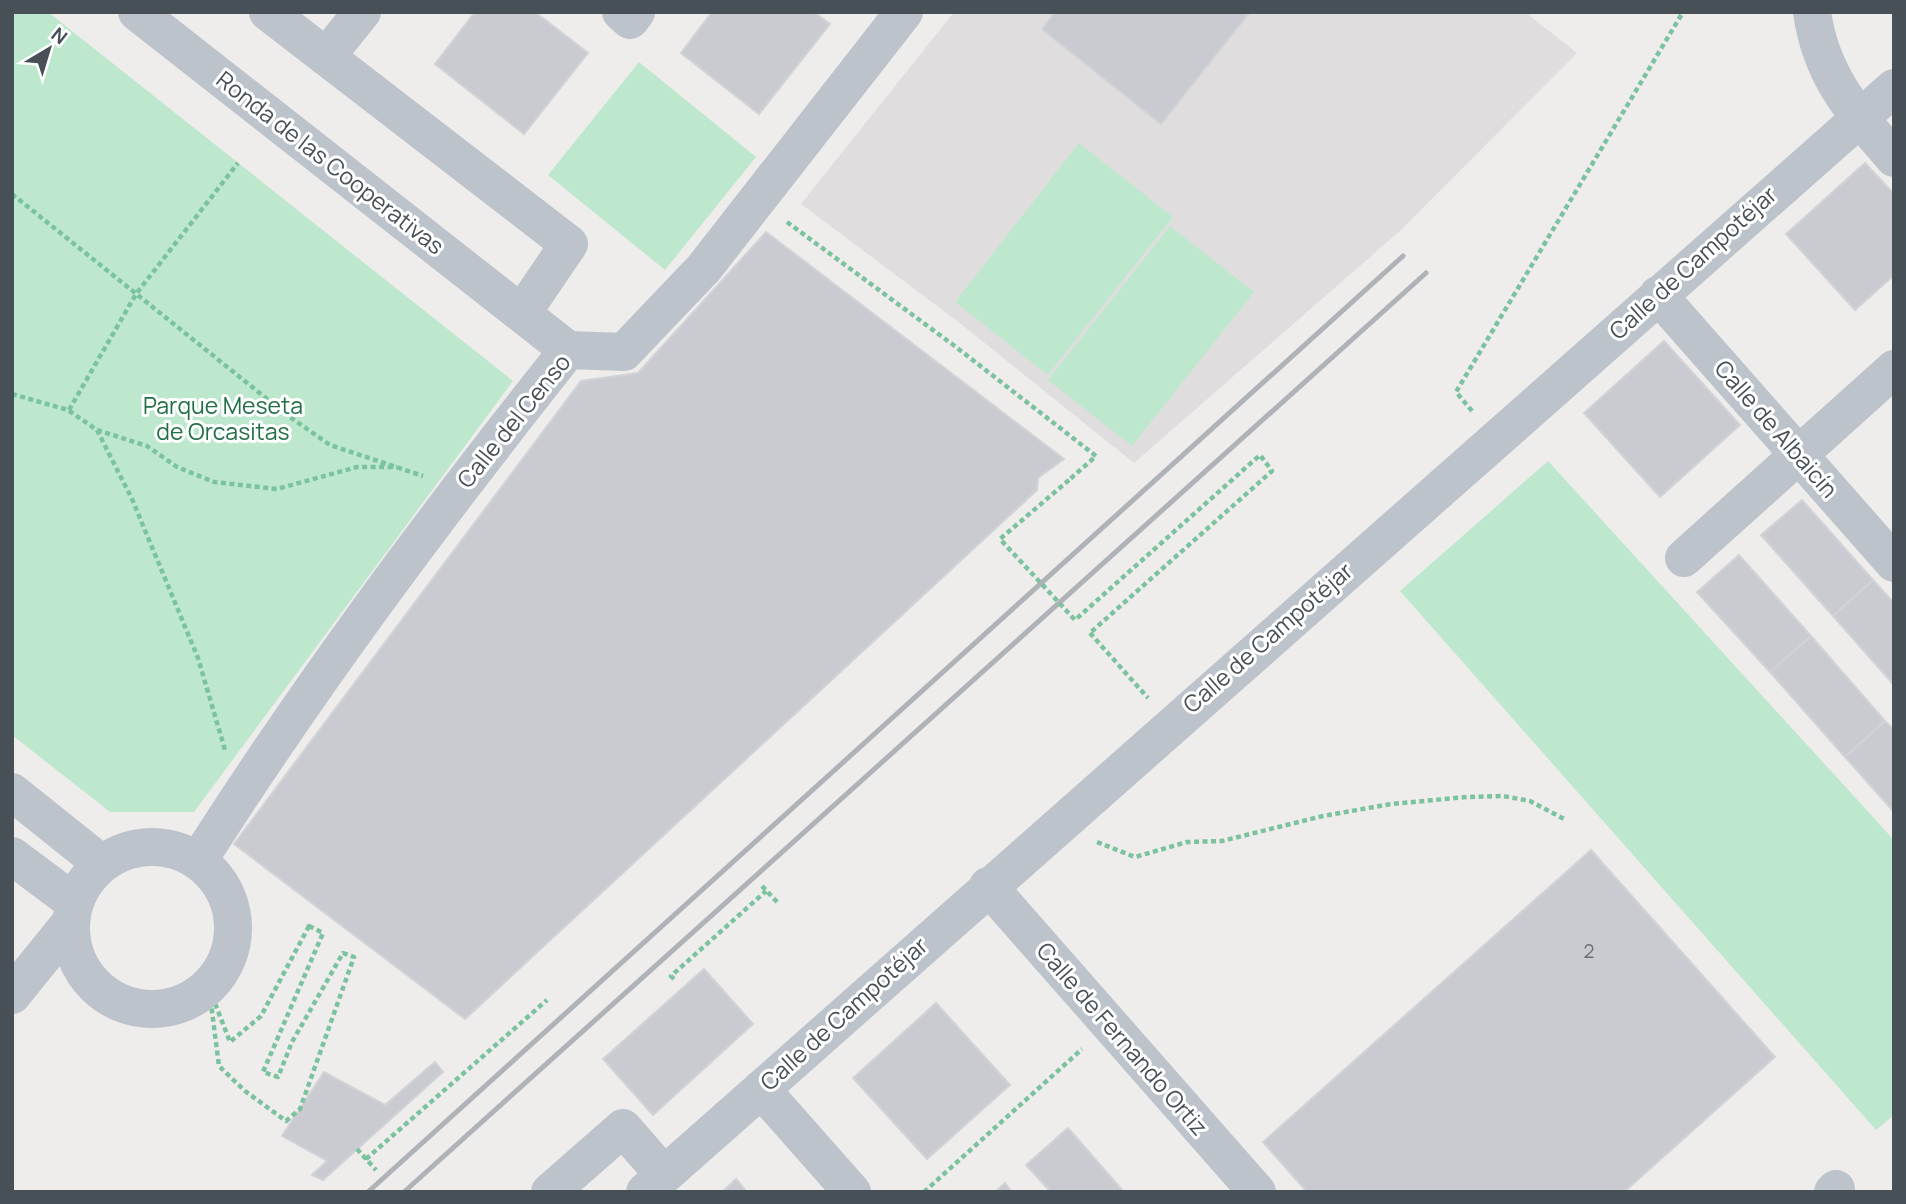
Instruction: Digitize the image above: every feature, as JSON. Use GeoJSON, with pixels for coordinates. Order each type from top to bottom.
{"type":"FeatureCollection","features":[{"type":"Feature","properties":{"kind":"street","name":"Ronda de las Cooperativas"},"geometry":{"type":"LineString","coordinates":[[137,12],[568,350]]}},
{"type":"Feature","properties":{"kind":"street"},"geometry":{"type":"LineString","coordinates":[[268,12],[569,244],[522,313]]}},
{"type":"Feature","properties":{"kind":"street"},"geometry":{"type":"LineString","coordinates":[[326,57],[362,12]]}},
{"type":"Feature","properties":{"kind":"street"},"geometry":{"type":"LineString","coordinates":[[621,12],[630,20],[636,12]]}},
{"type":"Feature","properties":{"kind":"street","name":"Calle del Censo"},"geometry":{"type":"LineString","coordinates":[[198,862],[243,791],[400,565],[568,350],[624,352],[704,268],[904,12]]}},
{"type":"Feature","properties":{"kind":"street"},"geometry":{"type":"LineString","coordinates":[[1812,12],[1817,44],[1834,79],[1858,118],[1894,158]]}},
{"type":"Feature","properties":{"kind":"street","name":"Calle de Campotéjar"},"geometry":{"type":"LineString","coordinates":[[654,1183],[1894,88]]}},
{"type":"Feature","properties":{"kind":"street","name":"Calle de Albaicín"},"geometry":{"type":"LineString","coordinates":[[1658,295],[1894,563]]}},
{"type":"Feature","properties":{"kind":"street"},"geometry":{"type":"LineString","coordinates":[[1685,558],[1894,369]]}},
{"type":"Feature","properties":{"kind":"street"},"geometry":{"type":"LineString","coordinates":[[12,792],[102,864]]}},
{"type":"Feature","properties":{"kind":"street"},"geometry":{"type":"LineString","coordinates":[[12,856],[73,913],[73,946],[81,967],[95,986],[114,1000],[146,1010],[180,1005],[209,988],[225,965],[233,937],[231,908],[219,882],[198,862],[167,848],[133,849],[102,864],[86,881],[73,913],[12,995]]}},
{"type":"Feature","properties":{"kind":"street","name":"Calle de Fernando Ortiz"},"geometry":{"type":"LineString","coordinates":[[988,886],[1257,1192]]}},
{"type":"Feature","properties":{"kind":"street"},"geometry":{"type":"LineString","coordinates":[[761,1089],[852,1192]]}},
{"type":"Feature","properties":{"kind":"street"},"geometry":{"type":"LineString","coordinates":[[550,1192],[623,1128],[654,1183]]}},
{"type":"Feature","properties":{"kind":"path"},"geometry":{"type":"LineString","coordinates":[[1494,439],[1456,392],[1683,12]]}},
{"type":"Feature","properties":{"kind":"path"},"geometry":{"type":"LineString","coordinates":[[68,410],[136,294],[238,163]]}},
{"type":"Feature","properties":{"kind":"path"},"geometry":{"type":"LineString","coordinates":[[12,194],[286,415],[330,444],[427,477]]}},
{"type":"Feature","properties":{"kind":"path"},"geometry":{"type":"LineString","coordinates":[[756,199],[956,347],[1096,456],[1000,539],[1075,620],[1260,455],[1272,471],[1090,633],[1171,724]]}},
{"type":"Feature","properties":{"kind":"path"},"geometry":{"type":"LineString","coordinates":[[12,394],[68,410],[97,430],[147,446],[177,467],[214,482],[277,489],[357,467],[404,467]]}},
{"type":"Feature","properties":{"kind":"path"},"geometry":{"type":"LineString","coordinates":[[97,430],[132,499],[198,658],[223,745],[243,791]]}},
{"type":"Feature","properties":{"kind":"path"},"geometry":{"type":"LineString","coordinates":[[1056,826],[1135,858],[1187,842],[1222,841],[1323,816],[1391,804],[1503,796],[1530,801],[1564,818]]}},
{"type":"Feature","properties":{"kind":"path"},"geometry":{"type":"LineString","coordinates":[[762,886],[778,903]]}},
{"type":"Feature","properties":{"kind":"path"},"geometry":{"type":"LineString","coordinates":[[674,979],[671,976],[766,891]]}},
{"type":"Feature","properties":{"kind":"path"},"geometry":{"type":"LineString","coordinates":[[309,926],[323,933],[263,1072],[278,1077],[292,1042],[343,953],[354,957],[300,1109],[286,1121],[245,1091],[219,1066],[209,988],[230,1042],[261,1016],[309,926]]}},
{"type":"Feature","properties":{"kind":"path"},"geometry":{"type":"LineString","coordinates":[[366,1159],[547,1000]]}},
{"type":"Feature","properties":{"kind":"path"},"geometry":{"type":"LineString","coordinates":[[925,1192],[1109,1026]]}},
{"type":"Feature","properties":{"kind":"path"},"geometry":{"type":"LineString","coordinates":[[357,1149],[376,1170]]}},
{"type":"Feature","properties":{"kind":"shaded area"},"geometry":{"type":"Polygon","coordinates":[[[954,12],[1525,12],[1577,53],[1401,230],[1134,463],[961,324],[801,204],[954,12]]]}},
{"type":"Feature","properties":{"kind":"green space","name":"Parque Meseta de Orcasitas"},"geometry":{"type":"Polygon","coordinates":[[[12,12],[48,12],[513,381],[194,812],[110,812],[12,735],[12,12]]]}},
{"type":"Feature","properties":{"kind":"green space"},"geometry":{"type":"Polygon","coordinates":[[[639,62],[756,157],[665,270],[548,175],[639,62]]]}},
{"type":"Feature","properties":{"kind":"green space"},"geometry":{"type":"Polygon","coordinates":[[[1079,143],[1173,217],[1048,375],[955,302],[1079,143]]]}},
{"type":"Feature","properties":{"kind":"green space"},"geometry":{"type":"Polygon","coordinates":[[[1170,226],[1254,292],[1132,446],[1048,380],[1170,226]]]}},
{"type":"Feature","properties":{"kind":"green space"},"geometry":{"type":"Polygon","coordinates":[[[1548,461],[1894,840],[1894,1115],[1876,1130],[1400,591],[1548,461]]]}},
{"type":"Feature","properties":{"kind":"building"},"geometry":{"type":"Polygon","coordinates":[[[475,12],[535,12],[588,53],[524,134],[435,64],[475,12]]]}},
{"type":"Feature","properties":{"kind":"building"},"geometry":{"type":"Polygon","coordinates":[[[712,12],[814,12],[830,24],[759,114],[681,53],[712,12]]]}},
{"type":"Feature","properties":{"kind":"building"},"geometry":{"type":"Polygon","coordinates":[[[1055,12],[1250,12],[1161,124],[1042,29],[1055,12]]]}},
{"type":"Feature","properties":{"kind":"building"},"geometry":{"type":"Polygon","coordinates":[[[1865,163],[1894,194],[1894,275],[1855,310],[1786,234],[1865,163]]]}},
{"type":"Feature","properties":{"kind":"building"},"geometry":{"type":"Polygon","coordinates":[[[766,232],[1064,459],[1038,478],[1037,490],[465,1019],[234,844],[581,381],[638,373],[766,232]]]}},
{"type":"Feature","properties":{"kind":"building"},"geometry":{"type":"Polygon","coordinates":[[[1664,341],[1740,425],[1660,497],[1584,413],[1664,341]]]}},
{"type":"Feature","properties":{"kind":"building"},"geometry":{"type":"Polygon","coordinates":[[[1802,500],[1873,580],[1833,616],[1761,535],[1802,500]]]}},
{"type":"Feature","properties":{"kind":"building"},"geometry":{"type":"Polygon","coordinates":[[[1739,555],[1811,636],[1770,672],[1697,592],[1739,555]]]}},
{"type":"Feature","properties":{"kind":"building"},"geometry":{"type":"Polygon","coordinates":[[[1873,580],[1894,603],[1894,685],[1833,616],[1873,580]]]}},
{"type":"Feature","properties":{"kind":"building"},"geometry":{"type":"Polygon","coordinates":[[[1811,636],[1885,721],[1845,757],[1770,672],[1811,636]]]}},
{"type":"Feature","properties":{"kind":"building"},"geometry":{"type":"Polygon","coordinates":[[[1885,721],[1894,730],[1894,812],[1845,757],[1885,721]]]}},
{"type":"Feature","properties":{"kind":"building"},"geometry":{"type":"Polygon","coordinates":[[[1591,850],[1775,1057],[1624,1192],[1307,1192],[1263,1142],[1591,850]]]}},
{"type":"Feature","properties":{"kind":"building"},"geometry":{"type":"Polygon","coordinates":[[[704,969],[753,1024],[653,1115],[603,1059],[704,969]]]}},
{"type":"Feature","properties":{"kind":"building"},"geometry":{"type":"Polygon","coordinates":[[[936,1003],[1010,1085],[927,1159],[853,1078],[936,1003]]]}},
{"type":"Feature","properties":{"kind":"building"},"geometry":{"type":"Polygon","coordinates":[[[435,1062],[443,1072],[323,1180],[312,1175],[327,1161],[282,1136],[324,1072],[385,1105],[435,1062]]]}},
{"type":"Feature","properties":{"kind":"building"},"geometry":{"type":"Polygon","coordinates":[[[1068,1128],[1124,1192],[1051,1192],[1026,1165],[1068,1128]]]}},
{"type":"Feature","properties":{"kind":"building"},"geometry":{"type":"Polygon","coordinates":[[[736,1179],[747,1192],[722,1192],[736,1179]]]}},
{"type":"Feature","properties":{"kind":"building"},"geometry":{"type":"Polygon","coordinates":[[[1005,1183],[1012,1192],[995,1192],[1005,1183]]]}},
{"type":"Feature","properties":{"kind":"railway"},"geometry":{"type":"LineString","coordinates":[[368,1192],[1403,256]]}},
{"type":"Feature","properties":{"kind":"railway"},"geometry":{"type":"LineString","coordinates":[[404,1192],[1426,273]]}}]}
